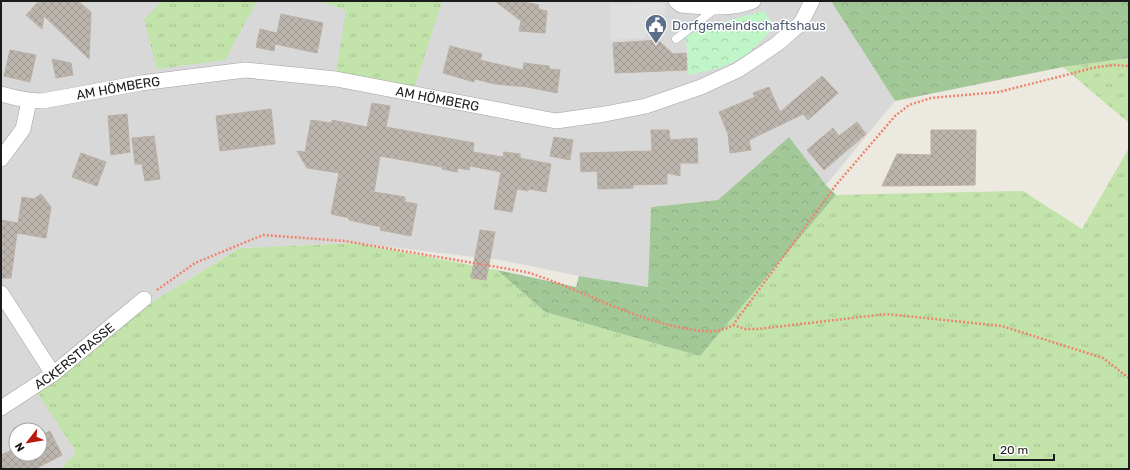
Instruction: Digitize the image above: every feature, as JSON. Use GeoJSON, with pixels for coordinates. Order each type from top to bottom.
{"type":"FeatureCollection","features":[{"type":"Feature","properties":{"kind":"street"},"geometry":{"type":"LineString","coordinates":[[676,1],[681,5],[717,7],[742,5],[753,1]]}},
{"type":"Feature","properties":{"kind":"street","name":"AM HÖMBERG"},"geometry":{"type":"LineString","coordinates":[[1,94],[29,101],[42,101],[141,83],[245,70],[336,79],[556,121],[646,106],[701,87],[738,70],[777,44],[801,23],[812,1]]}},
{"type":"Feature","properties":{"kind":"street"},"geometry":{"type":"LineString","coordinates":[[1,159],[23,129],[29,101]]}},
{"type":"Feature","properties":{"kind":"street"},"geometry":{"type":"LineString","coordinates":[[1,293],[53,374]]}},
{"type":"Feature","properties":{"kind":"street","name":"ACKERSTRASSE"},"geometry":{"type":"LineString","coordinates":[[1,408],[53,374],[144,299]]}},
{"type":"Feature","properties":{"kind":"lane"},"geometry":{"type":"LineString","coordinates":[[676,39],[717,7]]}},
{"type":"Feature","properties":{"kind":"path"},"geometry":{"type":"LineString","coordinates":[[144,299],[195,263],[263,235],[345,240],[526,272],[544,277],[639,316],[673,326],[701,331],[717,331],[727,328],[733,324],[836,185],[895,116],[909,105],[931,98],[999,92],[1097,67],[1114,65],[1129,66]]}},
{"type":"Feature","properties":{"kind":"path"},"geometry":{"type":"LineString","coordinates":[[733,324],[746,328],[758,329],[886,314],[1002,326],[1103,358],[1129,378]]}},
{"type":"Feature","properties":{"kind":"shaded area"},"geometry":{"type":"Polygon","coordinates":[[[1,1],[831,1],[895,101],[826,185],[789,138],[718,200],[651,207],[648,287],[579,276],[500,260],[356,243],[240,248],[154,301],[37,391],[76,452],[61,469],[1,469],[1,1]]]}},
{"type":"Feature","properties":{"kind":"shaded area"},"geometry":{"type":"Polygon","coordinates":[[[665,3],[666,13],[643,38],[610,40],[611,4],[665,3]]]}},
{"type":"Feature","properties":{"kind":"green space"},"geometry":{"type":"Polygon","coordinates":[[[162,1],[257,1],[225,60],[157,69],[144,19],[162,1]]]}},
{"type":"Feature","properties":{"kind":"green space"},"geometry":{"type":"Polygon","coordinates":[[[318,1],[442,1],[415,86],[336,73],[346,10],[318,1]]]}},
{"type":"Feature","properties":{"kind":"green space"},"geometry":{"type":"Polygon","coordinates":[[[831,1],[1129,1],[1129,58],[1063,67],[895,101],[831,1]]]}},
{"type":"Feature","properties":{"kind":"green space"},"geometry":{"type":"Polygon","coordinates":[[[764,11],[775,27],[746,56],[720,68],[688,75],[686,35],[733,19],[764,11]]]}},
{"type":"Feature","properties":{"kind":"green space"},"geometry":{"type":"Polygon","coordinates":[[[1129,58],[1129,123],[1063,67],[1129,58]]]}},
{"type":"Feature","properties":{"kind":"green space"},"geometry":{"type":"Polygon","coordinates":[[[789,137],[826,185],[836,195],[700,356],[545,312],[497,270],[576,287],[579,276],[648,287],[651,207],[718,200],[789,137]]]}},
{"type":"Feature","properties":{"kind":"green space"},"geometry":{"type":"Polygon","coordinates":[[[1129,148],[1129,469],[61,469],[76,452],[37,392],[154,301],[240,248],[356,243],[497,270],[545,312],[700,356],[836,195],[1023,191],[1082,229],[1129,148]]]}},
{"type":"Feature","properties":{"kind":"building"},"geometry":{"type":"Polygon","coordinates":[[[39,1],[78,1],[91,12],[89,59],[44,16],[42,29],[26,15],[39,1]]]}},
{"type":"Feature","properties":{"kind":"building"},"geometry":{"type":"Polygon","coordinates":[[[495,1],[518,1],[539,5],[538,9],[547,11],[545,33],[519,31],[521,21],[495,1]]]}},
{"type":"Feature","properties":{"kind":"building"},"geometry":{"type":"Polygon","coordinates":[[[281,14],[323,23],[317,53],[275,44],[274,51],[256,47],[260,29],[277,33],[281,14]]]}},
{"type":"Feature","properties":{"kind":"building"},"geometry":{"type":"Polygon","coordinates":[[[658,40],[673,54],[686,53],[687,70],[615,73],[613,43],[658,40]]]}},
{"type":"Feature","properties":{"kind":"building"},"geometry":{"type":"Polygon","coordinates":[[[450,46],[482,54],[480,60],[523,70],[524,63],[549,66],[549,69],[560,70],[557,93],[527,87],[495,84],[475,79],[474,82],[443,73],[450,46]]]}},
{"type":"Feature","properties":{"kind":"building"},"geometry":{"type":"Polygon","coordinates":[[[10,50],[36,55],[30,82],[4,76],[10,50]]]}},
{"type":"Feature","properties":{"kind":"building"},"geometry":{"type":"Polygon","coordinates":[[[52,59],[71,63],[73,75],[56,78],[52,59]]]}},
{"type":"Feature","properties":{"kind":"building"},"geometry":{"type":"Polygon","coordinates":[[[822,76],[838,93],[808,120],[803,114],[749,140],[751,150],[730,153],[728,134],[719,112],[755,97],[753,93],[769,87],[780,112],[822,76]]]}},
{"type":"Feature","properties":{"kind":"building"},"geometry":{"type":"Polygon","coordinates":[[[372,103],[390,106],[386,127],[474,143],[473,152],[503,157],[504,152],[520,154],[520,158],[551,164],[546,192],[529,189],[528,191],[517,189],[512,212],[494,209],[501,172],[470,166],[469,170],[458,168],[457,172],[442,169],[442,167],[380,156],[374,192],[405,197],[405,202],[417,204],[411,236],[380,230],[381,227],[349,220],[349,218],[331,214],[339,173],[307,168],[297,151],[305,152],[311,120],[332,123],[332,120],[367,127],[372,103]]]}},
{"type":"Feature","properties":{"kind":"building"},"geometry":{"type":"Polygon","coordinates":[[[271,109],[275,144],[220,151],[216,116],[271,109]]]}},
{"type":"Feature","properties":{"kind":"building"},"geometry":{"type":"Polygon","coordinates":[[[127,114],[130,152],[111,155],[108,116],[127,114]]]}},
{"type":"Feature","properties":{"kind":"building"},"geometry":{"type":"Polygon","coordinates":[[[857,122],[866,134],[824,170],[807,150],[833,128],[839,136],[857,122]]]}},
{"type":"Feature","properties":{"kind":"building"},"geometry":{"type":"Polygon","coordinates":[[[651,130],[669,130],[670,140],[697,138],[698,163],[680,163],[680,176],[667,173],[667,184],[633,185],[633,188],[598,189],[597,171],[581,172],[580,153],[652,151],[651,130]]]}},
{"type":"Feature","properties":{"kind":"building"},"geometry":{"type":"Polygon","coordinates":[[[931,130],[976,130],[975,185],[882,186],[897,154],[931,155],[931,130]]]}},
{"type":"Feature","properties":{"kind":"building"},"geometry":{"type":"Polygon","coordinates":[[[154,136],[160,179],[145,181],[142,164],[135,164],[132,138],[154,136]]]}},
{"type":"Feature","properties":{"kind":"building"},"geometry":{"type":"Polygon","coordinates":[[[554,137],[573,140],[570,160],[550,156],[554,137]]]}},
{"type":"Feature","properties":{"kind":"building"},"geometry":{"type":"Polygon","coordinates":[[[81,153],[106,162],[97,186],[72,177],[81,153]]]}},
{"type":"Feature","properties":{"kind":"building"},"geometry":{"type":"Polygon","coordinates":[[[41,194],[51,207],[46,238],[17,233],[11,278],[1,278],[1,220],[18,223],[22,197],[34,199],[41,194]]]}},
{"type":"Feature","properties":{"kind":"building"},"geometry":{"type":"Polygon","coordinates":[[[480,230],[495,232],[486,280],[471,278],[480,230]]]}},
{"type":"Feature","properties":{"kind":"building"},"geometry":{"type":"Polygon","coordinates":[[[50,431],[62,455],[35,469],[1,469],[1,455],[8,452],[8,462],[48,462],[48,432],[50,431]]]}},
{"type":"Feature","properties":{"kind":"place","name":"Dorfgemeindschaftshaus"},"geometry":{"type":"Point","coordinates":[656,44]}}]}
